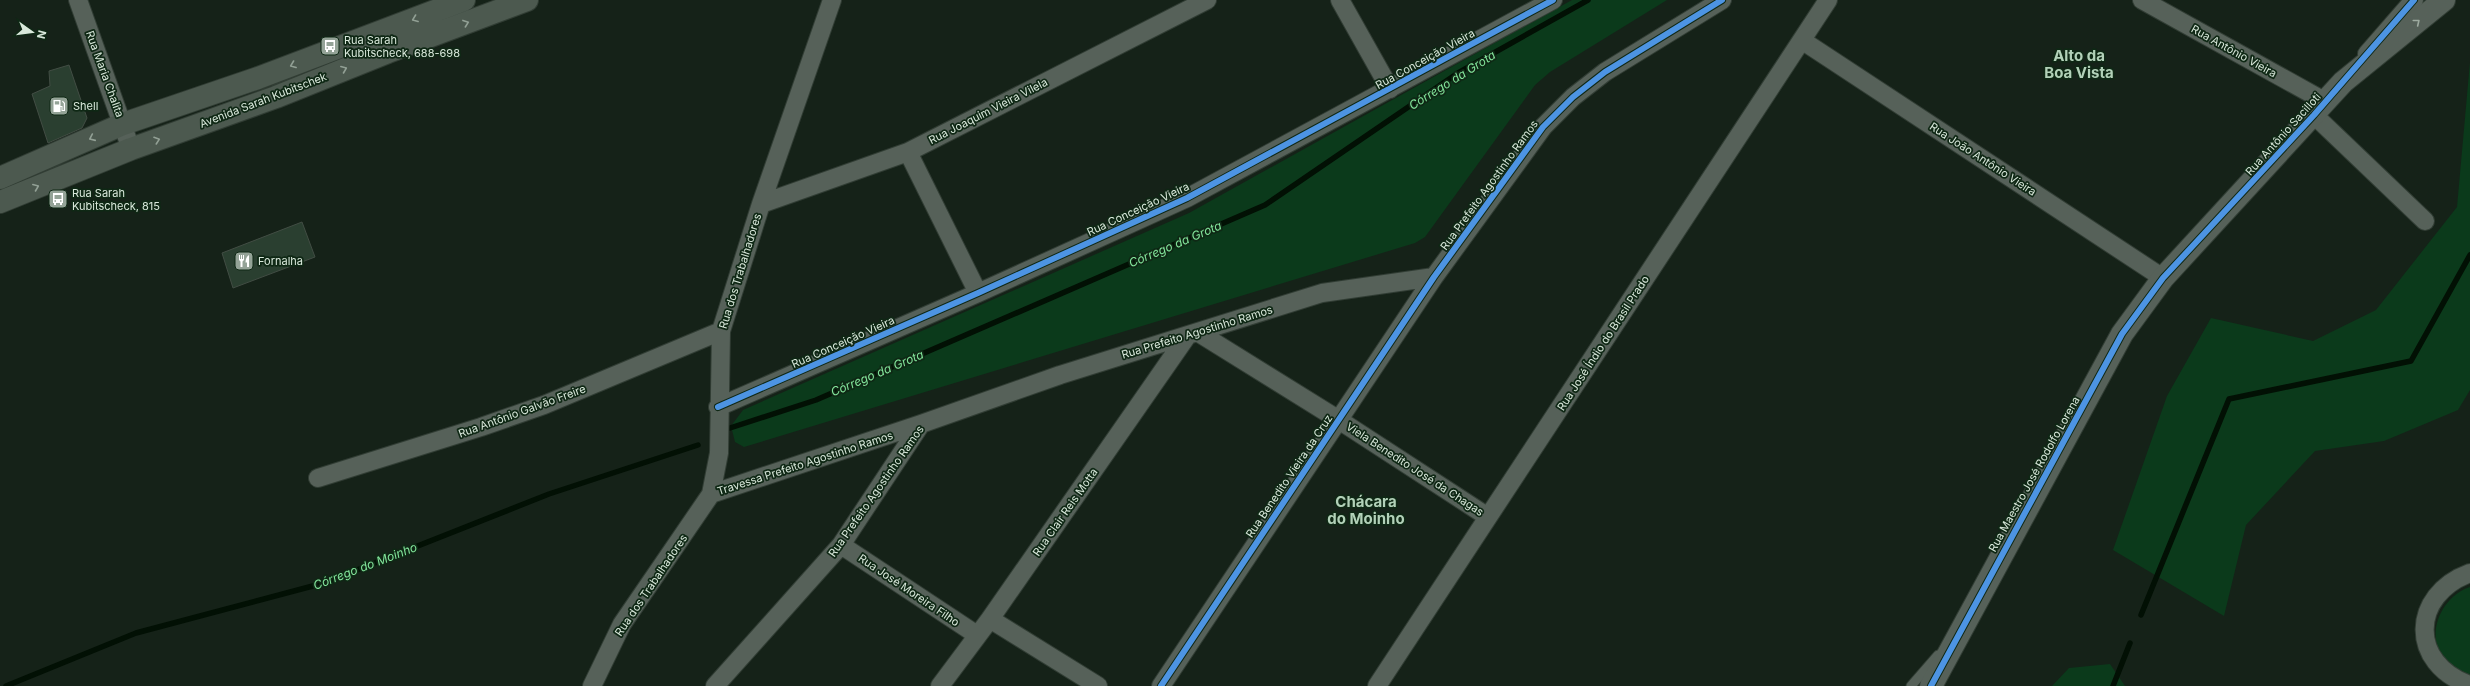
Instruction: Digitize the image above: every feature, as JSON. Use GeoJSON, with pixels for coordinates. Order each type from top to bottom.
{"type":"FeatureCollection","features":[{"type":"Feature","properties":{"kind":"main road","name":"Avenida Sarah Kubitschek"},"geometry":{"type":"LineString","coordinates":[[0,202],[131,149],[276,97],[464,0]]}},
{"type":"Feature","properties":{"kind":"main road","name":"Avenida Sarah Kubitschek"},"geometry":{"type":"LineString","coordinates":[[0,178],[123,124],[258,78],[526,0]]}},
{"type":"Feature","properties":{"kind":"street","name":"Rua Maria Chalita"},"geometry":{"type":"LineString","coordinates":[[78,0],[131,149]]}},
{"type":"Feature","properties":{"kind":"street","name":"Rua dos Trabalhadores"},"geometry":{"type":"LineString","coordinates":[[592,686],[622,624],[711,494],[719,453],[718,408],[721,330],[761,204],[832,0]]}},
{"type":"Feature","properties":{"kind":"street","name":"Rua Joaquim Vieira Vilela"},"geometry":{"type":"LineString","coordinates":[[761,204],[908,152],[1207,0]]}},
{"type":"Feature","properties":{"kind":"street"},"geometry":{"type":"LineString","coordinates":[[1340,0],[1390,89]]}},
{"type":"Feature","properties":{"kind":"street","name":"Rua Conceição Vieira"},"geometry":{"type":"LineString","coordinates":[[718,408],[978,293],[1187,198],[1553,0]]}},
{"type":"Feature","properties":{"kind":"street","name":"Rua Prefeito Agostinho Ramos"},"geometry":{"type":"LineString","coordinates":[[715,686],[841,545],[921,424],[1060,374],[1322,293],[1434,277],[1543,127],[1573,97],[1605,72],[1722,0]]}},
{"type":"Feature","properties":{"kind":"street","name":"Rua José Índio do Brasil Prado"},"geometry":{"type":"LineString","coordinates":[[1377,686],[1803,41],[1828,0]]}},
{"type":"Feature","properties":{"kind":"street","name":"Rua Antônio Vieira"},"geometry":{"type":"LineString","coordinates":[[2142,0],[2320,108],[2424,221]]}},
{"type":"Feature","properties":{"kind":"street","name":"Rua Antônio Sacilloti"},"geometry":{"type":"LineString","coordinates":[[2163,278],[2320,108],[2414,0]]}},
{"type":"Feature","properties":{"kind":"street"},"geometry":{"type":"LineString","coordinates":[[2342,82],[2444,0]]}},
{"type":"Feature","properties":{"kind":"street","name":"Rua João Antônio Vieira"},"geometry":{"type":"LineString","coordinates":[[1803,41],[2163,278]]}},
{"type":"Feature","properties":{"kind":"street"},"geometry":{"type":"LineString","coordinates":[[908,152],[978,293]]}},
{"type":"Feature","properties":{"kind":"street","name":"Rua Benedito Vieira da Cruz"},"geometry":{"type":"LineString","coordinates":[[1161,686],[1434,277]]}},
{"type":"Feature","properties":{"kind":"street","name":"Rua Maestro José Rodolfo Lorena"},"geometry":{"type":"LineString","coordinates":[[1932,686],[1962,626],[2122,334],[2163,278]]}},
{"type":"Feature","properties":{"kind":"street","name":"Rua Antônio Galvão Freire"},"geometry":{"type":"LineString","coordinates":[[318,478],[482,427],[544,405],[721,330]]}},
{"type":"Feature","properties":{"kind":"street","name":"Viela Benedito José da Chagas"},"geometry":{"type":"LineString","coordinates":[[1193,334],[1339,420],[1488,518]]}},
{"type":"Feature","properties":{"kind":"street","name":"Rua Clair Reis Motta"},"geometry":{"type":"LineString","coordinates":[[940,686],[990,619],[1193,334]]}},
{"type":"Feature","properties":{"kind":"street","name":"Travessa Prefeito Agostinho Ramos"},"geometry":{"type":"LineString","coordinates":[[711,494],[921,424]]}},
{"type":"Feature","properties":{"kind":"street","name":"Rua José Moreira Filho"},"geometry":{"type":"LineString","coordinates":[[841,545],[977,635]]}},
{"type":"Feature","properties":{"kind":"street"},"geometry":{"type":"LineString","coordinates":[[2460,684],[2442,670],[2431,656],[2425,639],[2425,621],[2430,604],[2440,590],[2454,579],[2470,573]]}},
{"type":"Feature","properties":{"kind":"street"},"geometry":{"type":"LineString","coordinates":[[990,619],[1098,686]]}},
{"type":"Feature","properties":{"kind":"lane"},"geometry":{"type":"LineString","coordinates":[[1911,686],[1962,626]]}},
{"type":"Feature","properties":{"kind":"green space"},"geometry":{"type":"Polygon","coordinates":[[[1572,0],[1667,0],[1550,72],[1535,85],[1425,237],[1415,243],[744,447],[735,442],[731,426],[743,410],[1189,213],[1572,0]]]}},
{"type":"Feature","properties":{"kind":"green space"},"geometry":{"type":"Polygon","coordinates":[[[2470,62],[2470,390],[2458,410],[2384,441],[2315,451],[2246,525],[2224,616],[2113,550],[2167,396],[2211,318],[2313,341],[2376,310],[2457,207],[2470,62]]]}},
{"type":"Feature","properties":{"kind":"green space"},"geometry":{"type":"Polygon","coordinates":[[[2470,587],[2470,679],[2452,667],[2443,658],[2438,648],[2436,627],[2439,616],[2451,598],[2470,587]]]}},
{"type":"Feature","properties":{"kind":"green space"},"geometry":{"type":"Polygon","coordinates":[[[2110,664],[2125,686],[2052,686],[2069,668],[2110,664]]]}},
{"type":"Feature","properties":{"kind":"building","name":"Shell"},"geometry":{"type":"Polygon","coordinates":[[[69,65],[87,118],[82,128],[48,143],[32,94],[50,86],[49,71],[69,65]]]}},
{"type":"Feature","properties":{"kind":"building"},"geometry":{"type":"Polygon","coordinates":[[[302,222],[315,257],[233,288],[222,253],[302,222]]]}},
{"type":"Feature","properties":{"kind":"waterway","name":"Córrego da Grota"},"geometry":{"type":"LineString","coordinates":[[730,428],[816,400],[1265,205],[1458,73],[1588,0]]}},
{"type":"Feature","properties":{"kind":"waterway"},"geometry":{"type":"LineString","coordinates":[[2141,615],[2229,399],[2411,361],[2470,255]]}},
{"type":"Feature","properties":{"kind":"waterway","name":"Córrego do Moinho"},"geometry":{"type":"LineString","coordinates":[[6,686],[136,633],[324,583],[549,494],[698,445]]}},
{"type":"Feature","properties":{"kind":"waterway"},"geometry":{"type":"LineString","coordinates":[[2113,686],[2130,643]]}},
{"type":"Feature","properties":{"kind":"cycle path"},"geometry":{"type":"LineString","coordinates":[[718,407],[978,293],[1187,198],[1553,0]]}},
{"type":"Feature","properties":{"kind":"cycle path"},"geometry":{"type":"LineString","coordinates":[[1161,686],[1434,277],[1543,127],[1573,97],[1605,72],[1722,0]]}},
{"type":"Feature","properties":{"kind":"cycle path"},"geometry":{"type":"LineString","coordinates":[[1931,686],[2122,334],[2163,278],[2314,115],[2414,0]]}},
{"type":"Feature","properties":{"kind":"place","name":"Rua Sarah Kubitscheck, 688-698"},"geometry":{"type":"Point","coordinates":[330,46]}},
{"type":"Feature","properties":{"kind":"place","name":"Shell"},"geometry":{"type":"Point","coordinates":[59,106]}},
{"type":"Feature","properties":{"kind":"place","name":"Rua Sarah Kubitscheck, 815"},"geometry":{"type":"Point","coordinates":[58,199]}},
{"type":"Feature","properties":{"kind":"place","name":"Fornalha"},"geometry":{"type":"Point","coordinates":[244,261]}},
{"type":"Feature","properties":{"kind":"district","name":"Alto da Boa Vista"},"geometry":{"type":"Point","coordinates":[2079,64]}},
{"type":"Feature","properties":{"kind":"district","name":"Chácara do Moinho"},"geometry":{"type":"Point","coordinates":[1366,510]}}]}
